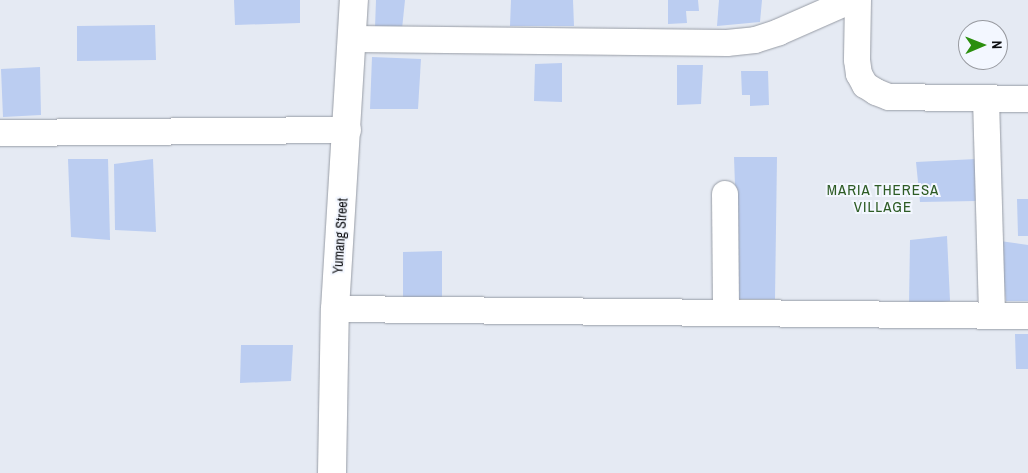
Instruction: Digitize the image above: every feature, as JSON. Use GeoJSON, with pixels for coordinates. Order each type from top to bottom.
{"type":"FeatureCollection","features":[{"type":"Feature","properties":{"kind":"main road","name":"Yumang Street"},"geometry":{"type":"LineString","coordinates":[[332,473],[335,310],[348,130],[354,0]]}},
{"type":"Feature","properties":{"kind":"street"},"geometry":{"type":"LineString","coordinates":[[353,39],[727,44],[755,40],[779,32],[852,0]]}},
{"type":"Feature","properties":{"kind":"street"},"geometry":{"type":"LineString","coordinates":[[858,0],[857,60],[859,74],[865,85],[889,96],[1028,99]]}},
{"type":"Feature","properties":{"kind":"street"},"geometry":{"type":"LineString","coordinates":[[986,99],[992,315]]}},
{"type":"Feature","properties":{"kind":"street"},"geometry":{"type":"LineString","coordinates":[[0,133],[348,130]]}},
{"type":"Feature","properties":{"kind":"street"},"geometry":{"type":"LineString","coordinates":[[725,194],[726,313]]}},
{"type":"Feature","properties":{"kind":"street"},"geometry":{"type":"LineString","coordinates":[[335,310],[1028,316]]}},
{"type":"Feature","properties":{"kind":"building"},"geometry":{"type":"Polygon","coordinates":[[[234,0],[300,0],[300,23],[235,25],[234,0]]]}},
{"type":"Feature","properties":{"kind":"building"},"geometry":{"type":"Polygon","coordinates":[[[376,0],[405,0],[402,29],[375,28],[376,0]]]}},
{"type":"Feature","properties":{"kind":"building"},"geometry":{"type":"Polygon","coordinates":[[[511,0],[573,0],[574,26],[510,26],[511,0]]]}},
{"type":"Feature","properties":{"kind":"building"},"geometry":{"type":"Polygon","coordinates":[[[668,0],[698,0],[699,11],[686,11],[687,23],[668,24],[668,0]]]}},
{"type":"Feature","properties":{"kind":"building"},"geometry":{"type":"Polygon","coordinates":[[[719,0],[762,0],[760,22],[717,26],[719,0]]]}},
{"type":"Feature","properties":{"kind":"building"},"geometry":{"type":"Polygon","coordinates":[[[155,25],[156,60],[77,61],[77,26],[155,25]]]}},
{"type":"Feature","properties":{"kind":"building"},"geometry":{"type":"Polygon","coordinates":[[[372,57],[421,59],[418,109],[370,109],[372,57]]]}},
{"type":"Feature","properties":{"kind":"building"},"geometry":{"type":"Polygon","coordinates":[[[562,63],[562,102],[534,101],[535,64],[562,63]]]}},
{"type":"Feature","properties":{"kind":"building"},"geometry":{"type":"Polygon","coordinates":[[[677,65],[703,65],[701,104],[677,105],[677,65]]]}},
{"type":"Feature","properties":{"kind":"building"},"geometry":{"type":"Polygon","coordinates":[[[40,67],[41,115],[3,117],[1,69],[40,67]]]}},
{"type":"Feature","properties":{"kind":"building"},"geometry":{"type":"Polygon","coordinates":[[[741,71],[768,71],[769,105],[750,106],[750,95],[742,95],[741,71]]]}},
{"type":"Feature","properties":{"kind":"building"},"geometry":{"type":"Polygon","coordinates":[[[734,157],[777,157],[775,299],[739,299],[734,157]]]}},
{"type":"Feature","properties":{"kind":"building"},"geometry":{"type":"Polygon","coordinates":[[[68,159],[108,159],[110,240],[71,237],[68,159]]]}},
{"type":"Feature","properties":{"kind":"building"},"geometry":{"type":"Polygon","coordinates":[[[153,159],[156,232],[115,230],[114,164],[153,159]]]}},
{"type":"Feature","properties":{"kind":"building"},"geometry":{"type":"Polygon","coordinates":[[[976,159],[976,201],[920,202],[916,162],[976,159]]]}},
{"type":"Feature","properties":{"kind":"building"},"geometry":{"type":"Polygon","coordinates":[[[1017,199],[1028,199],[1028,236],[1018,236],[1017,199]]]}},
{"type":"Feature","properties":{"kind":"building"},"geometry":{"type":"Polygon","coordinates":[[[947,236],[950,301],[909,306],[910,240],[947,236]]]}},
{"type":"Feature","properties":{"kind":"building"},"geometry":{"type":"Polygon","coordinates":[[[1000,241],[1028,245],[1028,301],[1006,301],[1000,241]]]}},
{"type":"Feature","properties":{"kind":"building"},"geometry":{"type":"Polygon","coordinates":[[[442,251],[442,298],[403,299],[403,252],[442,251]]]}},
{"type":"Feature","properties":{"kind":"building"},"geometry":{"type":"Polygon","coordinates":[[[1015,334],[1028,334],[1028,369],[1016,369],[1015,334]]]}},
{"type":"Feature","properties":{"kind":"building"},"geometry":{"type":"Polygon","coordinates":[[[241,345],[293,345],[291,381],[240,383],[241,345]]]}},
{"type":"Feature","properties":{"kind":"district","name":"MARIA THERESA VILLAGE"},"geometry":{"type":"Point","coordinates":[883,198]}}]}
